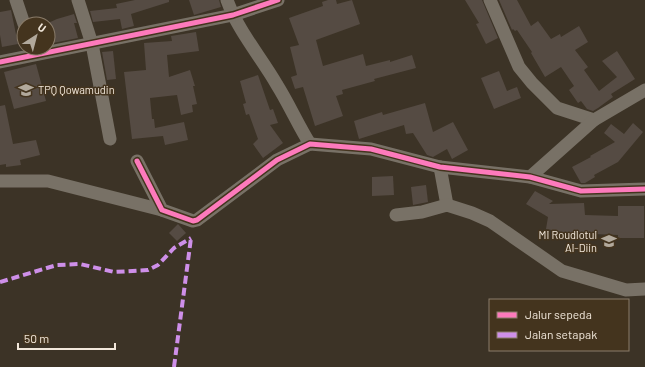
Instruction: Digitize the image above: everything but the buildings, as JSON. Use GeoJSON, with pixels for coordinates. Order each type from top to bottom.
{"type":"FeatureCollection","features":[{"type":"Feature","properties":{"kind":"street"},"geometry":{"type":"LineString","coordinates":[[16,0],[21,16]]}},
{"type":"Feature","properties":{"kind":"street"},"geometry":{"type":"LineString","coordinates":[[78,0],[92,44],[110,139]]}},
{"type":"Feature","properties":{"kind":"street"},"geometry":{"type":"LineString","coordinates":[[227,0],[233,15],[278,86],[310,144]]}},
{"type":"Feature","properties":{"kind":"street"},"geometry":{"type":"LineString","coordinates":[[56,49],[92,44],[233,15],[278,0]]}},
{"type":"Feature","properties":{"kind":"street"},"geometry":{"type":"LineString","coordinates":[[490,0],[520,66],[532,83],[557,108],[594,120]]}},
{"type":"Feature","properties":{"kind":"street"},"geometry":{"type":"LineString","coordinates":[[0,62],[19,56]]}},
{"type":"Feature","properties":{"kind":"street"},"geometry":{"type":"LineString","coordinates":[[530,177],[594,120],[645,90]]}},
{"type":"Feature","properties":{"kind":"street"},"geometry":{"type":"LineString","coordinates":[[0,181],[48,181],[162,210],[190,220],[197,220],[277,160],[310,144],[371,149],[440,167],[530,177],[581,192],[645,188]]}},
{"type":"Feature","properties":{"kind":"street"},"geometry":{"type":"LineString","coordinates":[[137,161],[162,210]]}},
{"type":"Feature","properties":{"kind":"street"},"geometry":{"type":"LineString","coordinates":[[440,167],[447,205]]}},
{"type":"Feature","properties":{"kind":"street"},"geometry":{"type":"LineString","coordinates":[[396,215],[422,212],[447,205],[472,213],[490,221],[562,271],[626,290],[645,289]]}},
{"type":"Feature","properties":{"kind":"marked path"},"geometry":{"type":"LineString","coordinates":[[0,282],[57,265],[80,264],[114,272],[148,270],[158,265],[174,248],[191,238]]}},
{"type":"Feature","properties":{"kind":"marked path"},"geometry":{"type":"LineString","coordinates":[[174,367],[191,238]]}},
{"type":"Feature","properties":{"kind":"cycle path"},"geometry":{"type":"LineString","coordinates":[[0,62],[233,15],[278,0]]}},
{"type":"Feature","properties":{"kind":"cycle path"},"geometry":{"type":"LineString","coordinates":[[137,161],[162,210],[193,221],[197,220],[277,160],[310,144],[371,149],[440,167],[530,177],[581,191],[645,189]]}},
{"type":"Feature","properties":{"kind":"place","name":"TPQ Qowamudin"},"geometry":{"type":"Point","coordinates":[26,90]}},
{"type":"Feature","properties":{"kind":"place","name":"MI Roudlotul Al-Diin"},"geometry":{"type":"Point","coordinates":[609,241]}}]}
